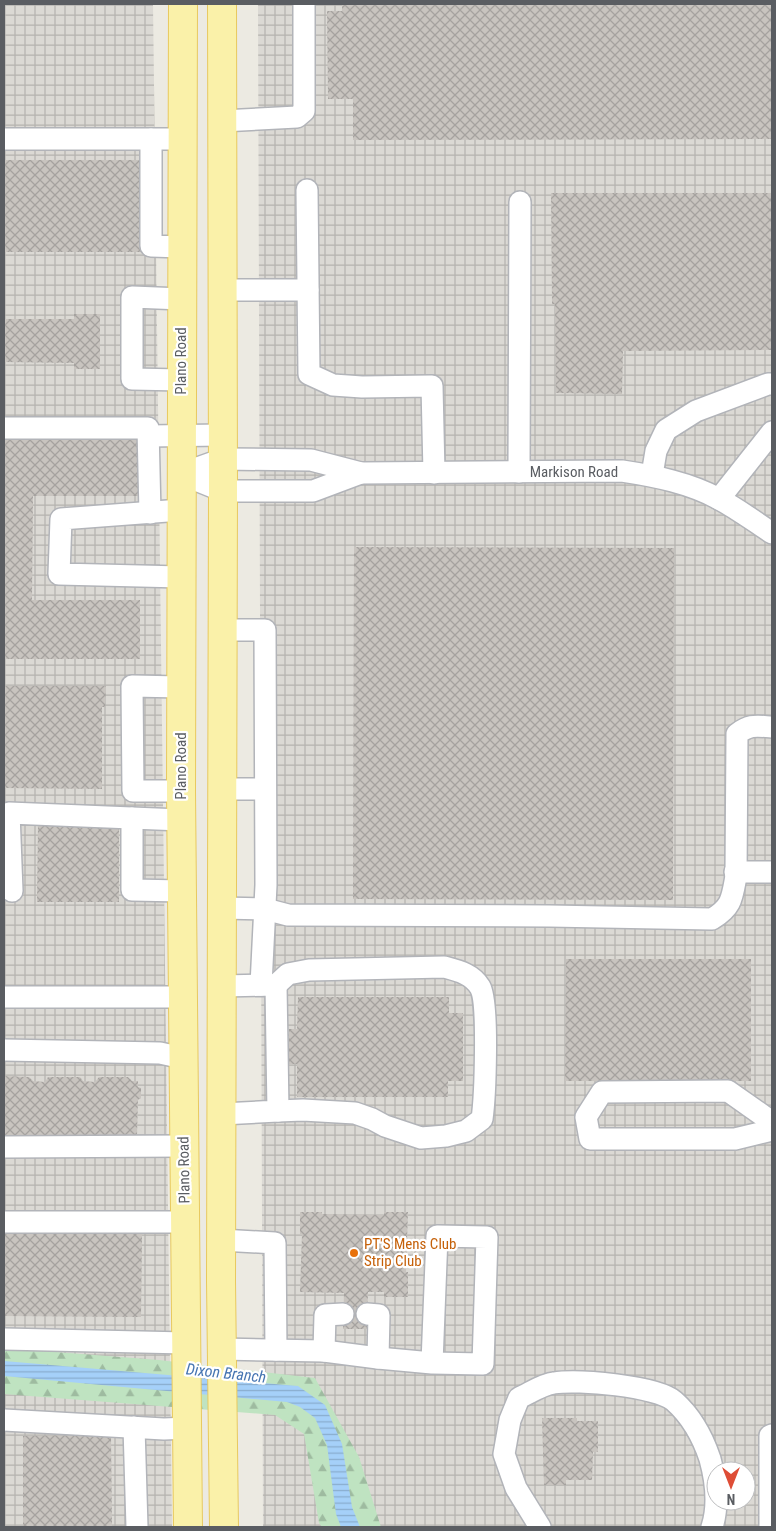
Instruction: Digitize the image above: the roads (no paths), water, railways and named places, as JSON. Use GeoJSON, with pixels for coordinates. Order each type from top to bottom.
{"type":"FeatureCollection","features":[{"type":"Feature","properties":{"kind":"main road","name":"Plano Road"},"geometry":{"type":"LineString","coordinates":[[183,4],[181,820],[188,1527]]}},
{"type":"Feature","properties":{"kind":"main road"},"geometry":{"type":"LineString","coordinates":[[222,4],[223,630],[221,1240],[224,1527]]}},
{"type":"Feature","properties":{"kind":"main road"},"geometry":{"type":"LineString","coordinates":[[182,899],[222,908]]}},
{"type":"Feature","properties":{"kind":"main road"},"geometry":{"type":"LineString","coordinates":[[185,1222],[221,1240]]}},
{"type":"Feature","properties":{"kind":"street"},"geometry":{"type":"LineString","coordinates":[[222,121],[297,116],[304,111],[304,4]]}},
{"type":"Feature","properties":{"kind":"street"},"geometry":{"type":"LineString","coordinates":[[4,139],[182,139]]}},
{"type":"Feature","properties":{"kind":"street"},"geometry":{"type":"LineString","coordinates":[[151,139],[151,246],[182,247]]}},
{"type":"Feature","properties":{"kind":"street"},"geometry":{"type":"LineString","coordinates":[[306,190],[309,374],[334,384],[362,387],[432,386],[434,473]]}},
{"type":"Feature","properties":{"kind":"street"},"geometry":{"type":"LineString","coordinates":[[519,472],[520,202]]}},
{"type":"Feature","properties":{"kind":"street"},"geometry":{"type":"LineString","coordinates":[[223,290],[308,290]]}},
{"type":"Feature","properties":{"kind":"street"},"geometry":{"type":"LineString","coordinates":[[181,380],[132,379],[132,297],[182,299]]}},
{"type":"Feature","properties":{"kind":"street"},"geometry":{"type":"LineString","coordinates":[[652,475],[656,450],[666,430],[696,411],[772,384]]}},
{"type":"Feature","properties":{"kind":"street"},"geometry":{"type":"LineString","coordinates":[[4,428],[148,428],[150,512]]}},
{"type":"Feature","properties":{"kind":"street"},"geometry":{"type":"LineString","coordinates":[[719,499],[772,432]]}},
{"type":"Feature","properties":{"kind":"street"},"geometry":{"type":"LineString","coordinates":[[148,436],[181,435],[223,447]]}},
{"type":"Feature","properties":{"kind":"street","name":"Markison Road"},"geometry":{"type":"LineString","coordinates":[[181,474],[223,447],[311,460],[361,473],[622,471],[652,475],[700,491],[719,499],[772,533]]}},
{"type":"Feature","properties":{"kind":"street","name":"Markison Road"},"geometry":{"type":"LineString","coordinates":[[181,474],[223,491],[313,491],[361,473]]}},
{"type":"Feature","properties":{"kind":"street"},"geometry":{"type":"LineString","coordinates":[[181,510],[61,519],[59,574],[181,577]]}},
{"type":"Feature","properties":{"kind":"street"},"geometry":{"type":"LineString","coordinates":[[223,630],[266,630],[265,909],[278,1111]]}},
{"type":"Feature","properties":{"kind":"street"},"geometry":{"type":"LineString","coordinates":[[181,687],[132,686],[133,791],[181,791]]}},
{"type":"Feature","properties":{"kind":"street"},"geometry":{"type":"LineString","coordinates":[[222,908],[265,909],[288,915],[712,919],[726,911],[733,894],[736,872],[737,734],[746,727],[772,727]]}},
{"type":"Feature","properties":{"kind":"street"},"geometry":{"type":"LineString","coordinates":[[222,789],[265,789]]}},
{"type":"Feature","properties":{"kind":"street"},"geometry":{"type":"LineString","coordinates":[[12,892],[9,813],[181,820]]}},
{"type":"Feature","properties":{"kind":"street"},"geometry":{"type":"LineString","coordinates":[[132,818],[132,890],[182,899]]}},
{"type":"Feature","properties":{"kind":"street"},"geometry":{"type":"LineString","coordinates":[[736,872],[772,872]]}},
{"type":"Feature","properties":{"kind":"street"},"geometry":{"type":"LineString","coordinates":[[222,986],[269,985],[288,974],[309,970],[444,968],[466,973],[481,988],[484,1009],[485,1097],[482,1118],[466,1131],[446,1136],[421,1138],[385,1126],[356,1113],[278,1111],[222,1114]]}},
{"type":"Feature","properties":{"kind":"street"},"geometry":{"type":"LineString","coordinates":[[4,997],[183,997]]}},
{"type":"Feature","properties":{"kind":"street"},"geometry":{"type":"LineString","coordinates":[[4,1050],[160,1054],[184,1058]]}},
{"type":"Feature","properties":{"kind":"street"},"geometry":{"type":"LineString","coordinates":[[772,1122],[728,1092],[602,1092],[586,1117],[590,1139],[735,1140],[772,1130]]}},
{"type":"Feature","properties":{"kind":"street"},"geometry":{"type":"LineString","coordinates":[[4,1147],[184,1146]]}},
{"type":"Feature","properties":{"kind":"street"},"geometry":{"type":"LineString","coordinates":[[4,1222],[185,1222]]}},
{"type":"Feature","properties":{"kind":"street"},"geometry":{"type":"LineString","coordinates":[[222,1362],[276,1350],[324,1351],[432,1363],[484,1364],[487,1237],[436,1236],[432,1363]]}},
{"type":"Feature","properties":{"kind":"street"},"geometry":{"type":"LineString","coordinates":[[221,1240],[275,1243],[276,1350]]}},
{"type":"Feature","properties":{"kind":"street"},"geometry":{"type":"LineString","coordinates":[[324,1351],[325,1316],[343,1314]]}},
{"type":"Feature","properties":{"kind":"street"},"geometry":{"type":"LineString","coordinates":[[367,1314],[379,1314],[378,1358]]}},
{"type":"Feature","properties":{"kind":"street"},"geometry":{"type":"LineString","coordinates":[[4,1339],[186,1343]]}},
{"type":"Feature","properties":{"kind":"street"},"geometry":{"type":"LineString","coordinates":[[540,1527],[516,1488],[504,1454],[510,1420],[519,1398],[554,1383],[589,1383],[639,1387],[673,1400],[689,1417],[694,1423],[708,1452],[716,1478],[716,1517],[712,1527]]}},
{"type":"Feature","properties":{"kind":"street"},"geometry":{"type":"LineString","coordinates":[[4,1420],[187,1428]]}},
{"type":"Feature","properties":{"kind":"street"},"geometry":{"type":"LineString","coordinates":[[134,1427],[137,1527]]}},
{"type":"Feature","properties":{"kind":"street"},"geometry":{"type":"LineString","coordinates":[[770,1527],[770,1436],[772,1436]]}},
{"type":"Feature","properties":{"kind":"water"},"geometry":{"type":"Polygon","coordinates":[[[4,1361],[298,1386],[325,1405],[342,1444],[352,1507],[360,1527],[341,1527],[336,1514],[327,1445],[315,1418],[300,1407],[287,1402],[4,1376],[4,1361]]]}},
{"type":"Feature","properties":{"kind":"place","name":"PT'S Mens Club Strip Club"},"geometry":{"type":"Point","coordinates":[354,1253]}},
{"type":"Feature","properties":{"kind":"water label","name":"Dixon Branch"},"geometry":{"type":"Point","coordinates":[226,1373]}}]}
